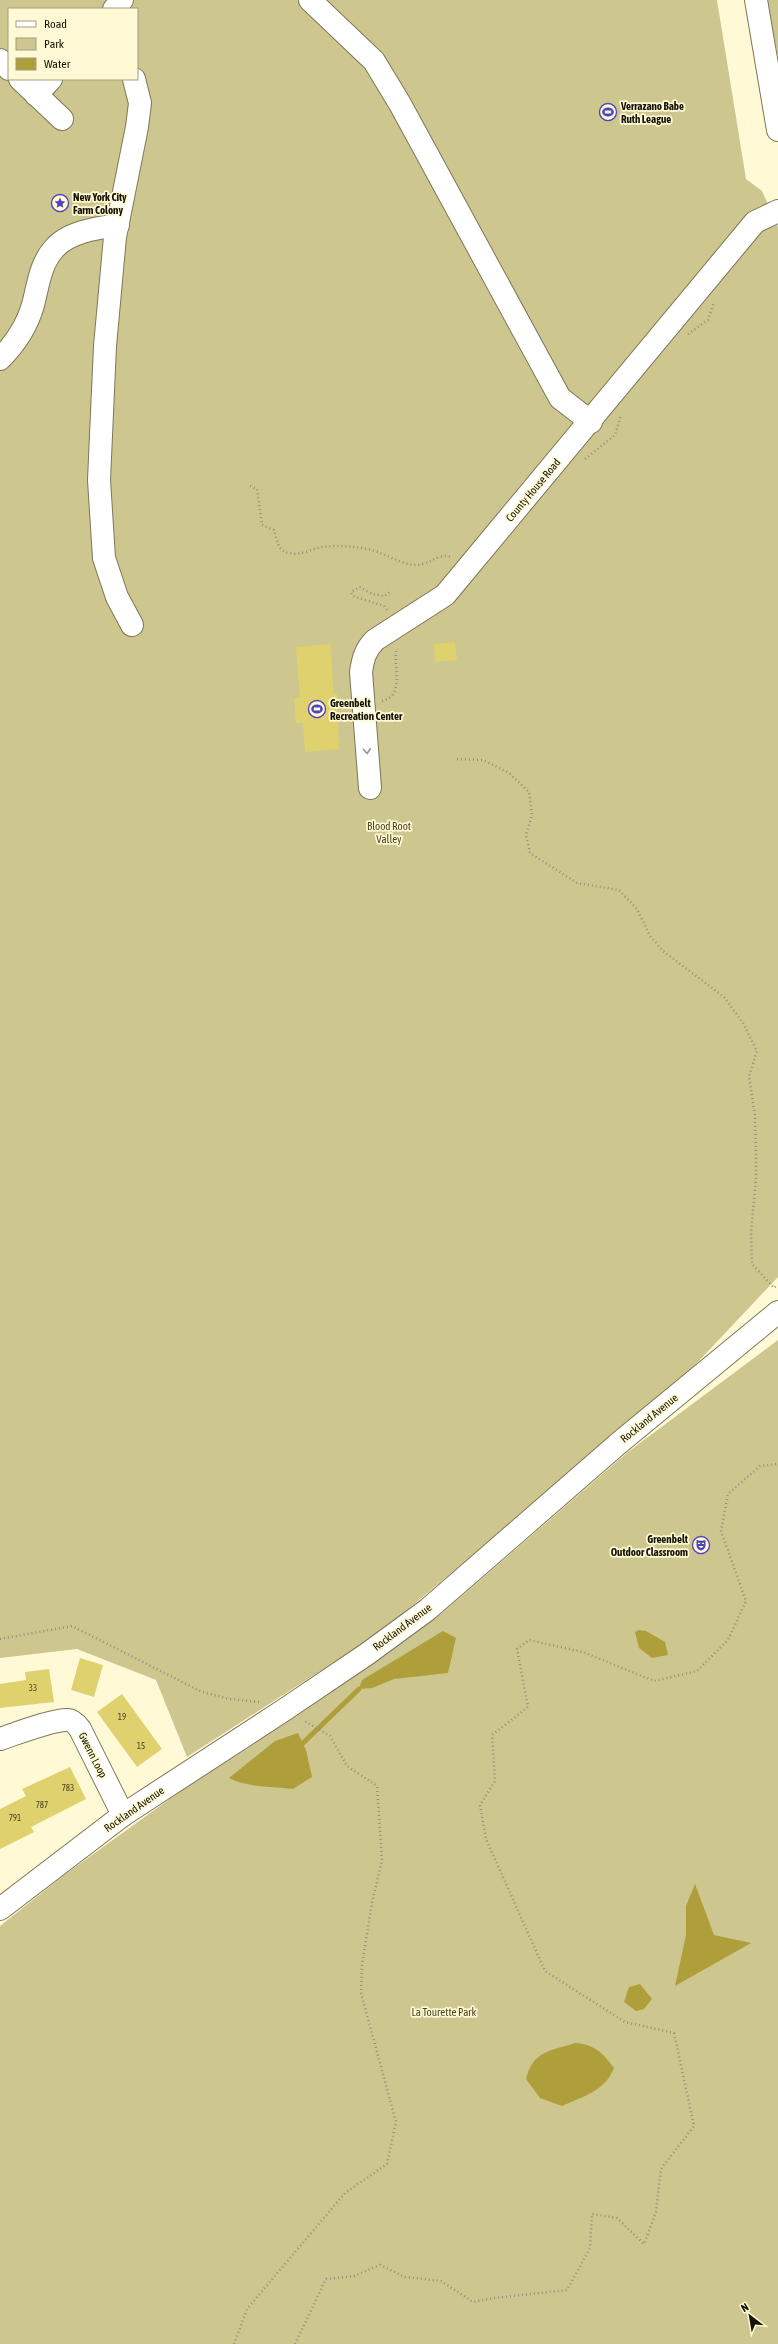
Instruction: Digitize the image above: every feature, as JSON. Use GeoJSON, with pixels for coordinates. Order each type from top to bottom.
{"type":"FeatureCollection","features":[{"type":"Feature","properties":{"kind":"street"},"geometry":{"type":"LineString","coordinates":[[310,0],[374,61],[404,111],[560,398],[591,422]]}},
{"type":"Feature","properties":{"kind":"street"},"geometry":{"type":"LineString","coordinates":[[756,0],[778,130]]}},
{"type":"Feature","properties":{"kind":"street"},"geometry":{"type":"LineString","coordinates":[[0,60],[8,68]]}},
{"type":"Feature","properties":{"kind":"street"},"geometry":{"type":"LineString","coordinates":[[23,80],[44,87],[62,119]]}},
{"type":"Feature","properties":{"kind":"street"},"geometry":{"type":"LineString","coordinates":[[132,625],[117,597],[104,558],[100,517],[99,480],[105,346],[118,225],[140,104],[134,80]]}},
{"type":"Feature","properties":{"kind":"street","name":"County House Road"},"geometry":{"type":"LineString","coordinates":[[370,788],[373,708],[361,672],[363,658],[368,647],[375,640],[445,595],[591,422],[755,222],[778,211]]}},
{"type":"Feature","properties":{"kind":"street"},"geometry":{"type":"LineString","coordinates":[[0,359],[23,331],[41,273],[53,250],[81,233],[118,225]]}},
{"type":"Feature","properties":{"kind":"street","name":"Rockland Avenue"},"geometry":{"type":"LineString","coordinates":[[0,1909],[123,1815],[310,1693],[427,1610],[619,1443],[778,1312]]}},
{"type":"Feature","properties":{"kind":"street","name":"Gwenn Loop"},"geometry":{"type":"LineString","coordinates":[[0,1739],[58,1722],[69,1720],[75,1723],[80,1729],[123,1815]]}},
{"type":"Feature","properties":{"kind":"path"},"geometry":{"type":"LineString","coordinates":[[250,486],[257,489],[262,525],[274,530],[279,547],[288,553],[296,554],[321,547],[348,546],[375,550],[416,565],[424,564],[443,556],[453,558]]}},
{"type":"Feature","properties":{"kind":"path"},"geometry":{"type":"LineString","coordinates":[[384,613],[387,610],[384,606],[353,596],[351,592],[360,587],[377,595],[385,596],[391,591]]}},
{"type":"Feature","properties":{"kind":"path"},"geometry":{"type":"LineString","coordinates":[[373,708],[390,698],[396,690],[395,655],[400,644]]}},
{"type":"Feature","properties":{"kind":"path"},"geometry":{"type":"LineString","coordinates":[[457,759],[483,760],[509,774],[529,792],[532,815],[526,835],[530,853],[577,883],[619,890],[637,909],[650,936],[663,951],[724,997],[742,1023],[757,1051],[749,1076],[755,1116],[756,1153],[751,1232],[752,1264],[774,1288],[778,1285]]}},
{"type":"Feature","properties":{"kind":"path"},"geometry":{"type":"LineString","coordinates":[[295,2344],[326,2279],[354,2276],[380,2265],[405,2277],[441,2281],[473,2302],[494,2298],[567,2290],[590,2248],[592,2214],[618,2218],[644,2244],[656,2212],[662,2169],[694,2126],[674,2033],[625,2022],[545,1971],[486,1839],[480,1805],[495,1781],[492,1735],[528,1707],[517,1649],[529,1640],[583,1652],[654,1681],[697,1671],[728,1640],[746,1601],[721,1531],[728,1494],[760,1466],[778,1464]]}},
{"type":"Feature","properties":{"kind":"path"},"geometry":{"type":"LineString","coordinates":[[0,1640],[72,1626],[202,1692],[229,1699],[266,1703]]}},
{"type":"Feature","properties":{"kind":"path"},"geometry":{"type":"LineString","coordinates":[[234,2344],[247,2309],[345,2193],[388,2164],[396,2122],[361,1993],[362,1964],[372,1903],[382,1860],[377,1786],[347,1766],[330,1736],[312,1726]]}},
{"type":"Feature","properties":{"kind":"green space","name":"Blood Root Valley"},"geometry":{"type":"Polygon","coordinates":[[[0,0],[717,0],[746,179],[762,191],[778,227],[778,1277],[681,1380],[382,1631],[187,1757],[156,1680],[77,1649],[0,1658],[0,0]]]}},
{"type":"Feature","properties":{"kind":"green space"},"geometry":{"type":"Polygon","coordinates":[[[767,0],[778,0],[778,58],[767,0]]]}},
{"type":"Feature","properties":{"kind":"green space","name":"La Tourette Park"},"geometry":{"type":"Polygon","coordinates":[[[778,1340],[778,2344],[0,2344],[0,1926],[63,1876],[218,1764],[366,1668],[441,1614],[628,1452],[778,1340]]]}},
{"type":"Feature","properties":{"kind":"water"},"geometry":{"type":"Polygon","coordinates":[[[639,1630],[646,1631],[665,1642],[668,1655],[652,1658],[639,1648],[635,1632],[639,1630]]]}},
{"type":"Feature","properties":{"kind":"water"},"geometry":{"type":"Polygon","coordinates":[[[443,1631],[456,1638],[448,1673],[394,1679],[372,1688],[359,1689],[362,1680],[443,1631]]]}},
{"type":"Feature","properties":{"kind":"water"},"geometry":{"type":"Polygon","coordinates":[[[298,1733],[306,1750],[312,1777],[293,1789],[244,1784],[229,1778],[275,1741],[298,1733]]]}},
{"type":"Feature","properties":{"kind":"water"},"geometry":{"type":"Polygon","coordinates":[[[695,1884],[714,1935],[751,1943],[675,1986],[686,1935],[686,1906],[695,1884]]]}},
{"type":"Feature","properties":{"kind":"water"},"geometry":{"type":"Polygon","coordinates":[[[640,1984],[652,1999],[644,2009],[636,2011],[624,2002],[629,1987],[640,1984]]]}},
{"type":"Feature","properties":{"kind":"water"},"geometry":{"type":"Polygon","coordinates":[[[575,2043],[588,2045],[598,2050],[614,2068],[610,2076],[593,2092],[562,2106],[540,2098],[526,2079],[533,2063],[538,2057],[550,2051],[575,2043]]]}},
{"type":"Feature","properties":{"kind":"building"},"geometry":{"type":"Polygon","coordinates":[[[455,642],[457,660],[435,662],[434,644],[455,642]]]}},
{"type":"Feature","properties":{"kind":"building","name":"Greenbelt Recreation Center"},"geometry":{"type":"Polygon","coordinates":[[[330,644],[334,694],[337,694],[339,749],[305,752],[303,723],[296,723],[294,698],[300,698],[296,647],[330,644]]]}},
{"type":"Feature","properties":{"kind":"building"},"geometry":{"type":"Polygon","coordinates":[[[80,1658],[103,1665],[94,1697],[71,1690],[80,1658]]]}},
{"type":"Feature","properties":{"kind":"building"},"geometry":{"type":"Polygon","coordinates":[[[49,1669],[54,1702],[0,1708],[0,1684],[26,1680],[25,1672],[49,1669]]]}},
{"type":"Feature","properties":{"kind":"building"},"geometry":{"type":"Polygon","coordinates":[[[122,1694],[162,1749],[137,1767],[97,1712],[122,1694]]]}},
{"type":"Feature","properties":{"kind":"building"},"geometry":{"type":"Polygon","coordinates":[[[70,1767],[86,1799],[31,1827],[34,1832],[0,1849],[0,1809],[26,1796],[22,1789],[70,1767]]]}},
{"type":"Feature","properties":{"kind":"waterway"},"geometry":{"type":"LineString","coordinates":[[303,1743],[359,1689]]}},
{"type":"Feature","properties":{"kind":"place","name":"Verrazano Babe Ruth League"},"geometry":{"type":"Point","coordinates":[608,112]}},
{"type":"Feature","properties":{"kind":"place","name":"New York City Farm Colony"},"geometry":{"type":"Point","coordinates":[60,203]}},
{"type":"Feature","properties":{"kind":"place","name":"Greenbelt Recreation Center"},"geometry":{"type":"Point","coordinates":[317,709]}},
{"type":"Feature","properties":{"kind":"place","name":"Greenbelt Outdoor Classroom"},"geometry":{"type":"Point","coordinates":[701,1545]}}]}
